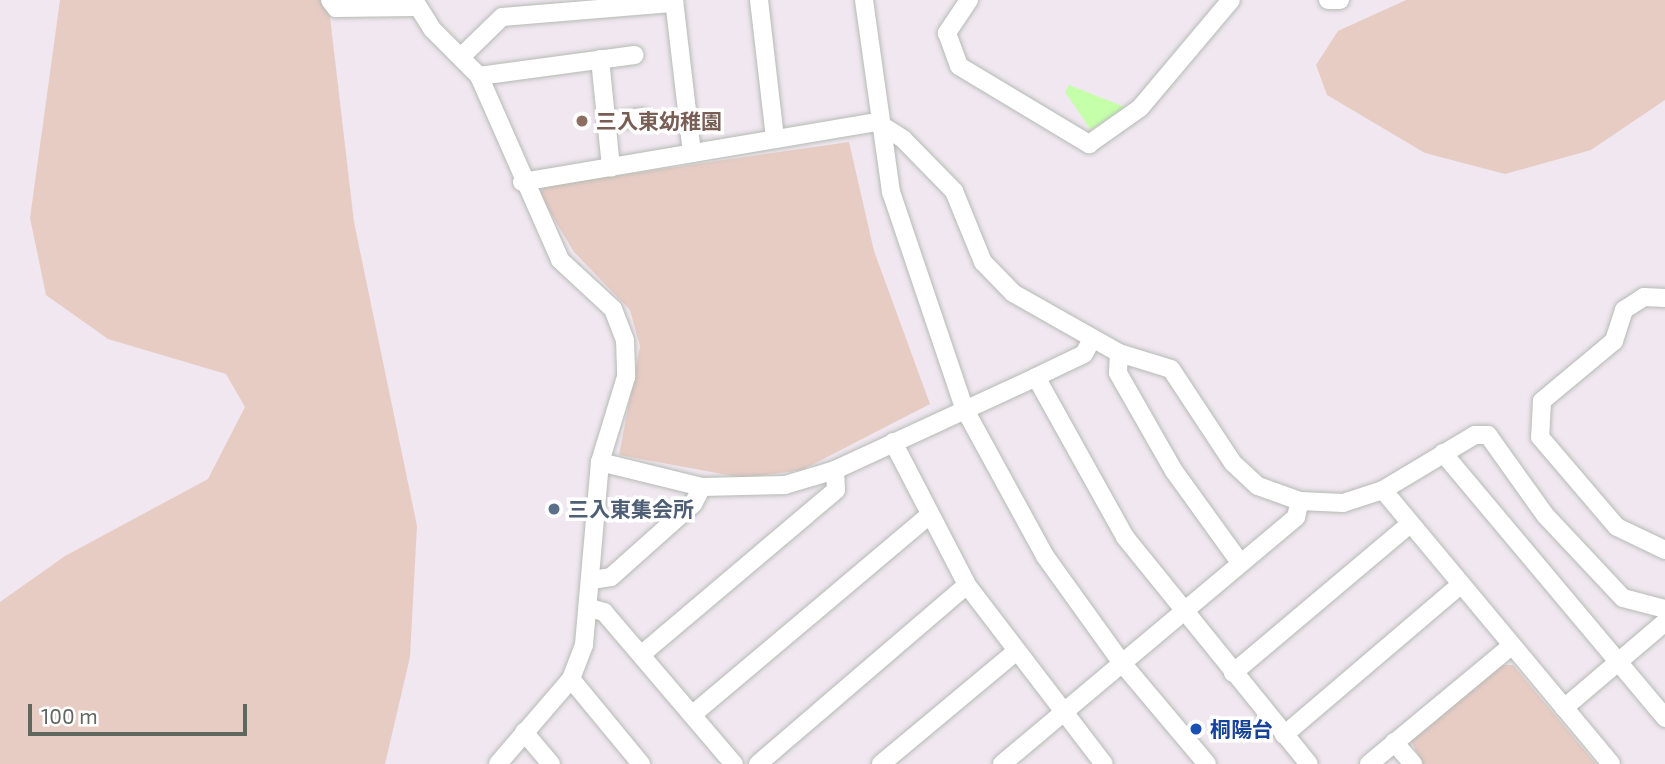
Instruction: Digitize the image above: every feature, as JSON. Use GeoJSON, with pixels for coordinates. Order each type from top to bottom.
{"type":"FeatureCollection","features":[{"type":"Feature","properties":{"kind":"street"},"geometry":{"type":"LineString","coordinates":[[330,0],[336,8],[414,3],[479,76],[522,182],[560,260],[613,309],[625,340],[626,377],[600,462],[590,608],[571,679],[498,764]]}},
{"type":"Feature","properties":{"kind":"street"},"geometry":{"type":"LineString","coordinates":[[759,0],[775,139]]}},
{"type":"Feature","properties":{"kind":"street"},"geometry":{"type":"LineString","coordinates":[[864,0],[876,122],[912,264],[964,408],[1045,556],[1122,663],[1207,764]]}},
{"type":"Feature","properties":{"kind":"street"},"geometry":{"type":"LineString","coordinates":[[968,0],[947,33],[958,66],[1089,144],[1140,108],[1231,0]]}},
{"type":"Feature","properties":{"kind":"street"},"geometry":{"type":"LineString","coordinates":[[1328,0],[1340,0]]}},
{"type":"Feature","properties":{"kind":"street"},"geometry":{"type":"LineString","coordinates":[[462,57],[502,8],[674,2],[692,153]]}},
{"type":"Feature","properties":{"kind":"street"},"geometry":{"type":"LineString","coordinates":[[479,76],[635,55]]}},
{"type":"Feature","properties":{"kind":"street"},"geometry":{"type":"LineString","coordinates":[[600,59],[611,167]]}},
{"type":"Feature","properties":{"kind":"street"},"geometry":{"type":"LineString","coordinates":[[607,122],[643,117]]}},
{"type":"Feature","properties":{"kind":"street"},"geometry":{"type":"LineString","coordinates":[[522,182],[876,122],[903,139],[954,191],[983,262],[1013,293],[1119,353],[1171,369],[1233,463],[1258,486],[1300,501],[1343,503],[1383,490],[1475,435],[1488,435],[1545,515],[1623,598],[1665,609]]}},
{"type":"Feature","properties":{"kind":"street"},"geometry":{"type":"LineString","coordinates":[[1665,298],[1644,297],[1624,310],[1614,341],[1542,401],[1539,437],[1617,527],[1665,550]]}},
{"type":"Feature","properties":{"kind":"street"},"geometry":{"type":"LineString","coordinates":[[600,462],[702,487],[771,487],[835,470],[1084,354],[1092,339]]}},
{"type":"Feature","properties":{"kind":"street"},"geometry":{"type":"LineString","coordinates":[[1119,353],[1118,373],[1174,471],[1239,561]]}},
{"type":"Feature","properties":{"kind":"street"},"geometry":{"type":"LineString","coordinates":[[1036,377],[1118,526],[1180,611],[1309,764]]}},
{"type":"Feature","properties":{"kind":"street"},"geometry":{"type":"LineString","coordinates":[[893,442],[928,516],[967,585],[1014,653],[1104,764]]}},
{"type":"Feature","properties":{"kind":"street"},"geometry":{"type":"LineString","coordinates":[[1443,453],[1665,718]]}},
{"type":"Feature","properties":{"kind":"street"},"geometry":{"type":"LineString","coordinates":[[642,654],[836,490],[835,470]]}},
{"type":"Feature","properties":{"kind":"street"},"geometry":{"type":"LineString","coordinates":[[592,580],[611,577],[693,504],[702,487]]}},
{"type":"Feature","properties":{"kind":"street"},"geometry":{"type":"LineString","coordinates":[[1383,490],[1459,586],[1611,764]]}},
{"type":"Feature","properties":{"kind":"street"},"geometry":{"type":"LineString","coordinates":[[1002,764],[1239,561],[1296,517],[1300,501]]}},
{"type":"Feature","properties":{"kind":"street"},"geometry":{"type":"LineString","coordinates":[[692,715],[928,516]]}},
{"type":"Feature","properties":{"kind":"street"},"geometry":{"type":"LineString","coordinates":[[1233,673],[1410,524]]}},
{"type":"Feature","properties":{"kind":"street"},"geometry":{"type":"LineString","coordinates":[[758,764],[967,585]]}},
{"type":"Feature","properties":{"kind":"street"},"geometry":{"type":"LineString","coordinates":[[1284,735],[1459,586]]}},
{"type":"Feature","properties":{"kind":"street"},"geometry":{"type":"LineString","coordinates":[[590,608],[604,612],[734,764]]}},
{"type":"Feature","properties":{"kind":"street"},"geometry":{"type":"LineString","coordinates":[[1564,708],[1619,664],[1665,622]]}},
{"type":"Feature","properties":{"kind":"street"},"geometry":{"type":"LineString","coordinates":[[1369,764],[1510,647]]}},
{"type":"Feature","properties":{"kind":"street"},"geometry":{"type":"LineString","coordinates":[[881,764],[1014,653]]}},
{"type":"Feature","properties":{"kind":"street"},"geometry":{"type":"LineString","coordinates":[[571,679],[637,763]]}},
{"type":"Feature","properties":{"kind":"street"},"geometry":{"type":"LineString","coordinates":[[524,732],[551,764]]}},
{"type":"Feature","properties":{"kind":"street"},"geometry":{"type":"LineString","coordinates":[[1394,742],[1413,764]]}},
{"type":"Feature","properties":{"kind":"shaded area"},"geometry":{"type":"Polygon","coordinates":[[[60,0],[328,0],[354,222],[417,526],[410,657],[385,764],[0,764],[0,602],[65,556],[208,479],[245,407],[226,374],[108,339],[46,295],[30,218],[60,0]]]}},
{"type":"Feature","properties":{"kind":"shaded area"},"geometry":{"type":"Polygon","coordinates":[[[1406,0],[1665,0],[1665,100],[1591,150],[1505,174],[1425,153],[1327,95],[1316,65],[1338,31],[1406,0]]]}},
{"type":"Feature","properties":{"kind":"shaded area"},"geometry":{"type":"Polygon","coordinates":[[[1069,85],[1125,107],[1091,130],[1065,92],[1069,85]]]}},
{"type":"Feature","properties":{"kind":"shaded area"},"geometry":{"type":"Polygon","coordinates":[[[849,142],[874,251],[930,404],[802,470],[744,478],[619,455],[640,346],[630,310],[574,252],[539,194],[545,186],[849,142]]]}},
{"type":"Feature","properties":{"kind":"shaded area"},"geometry":{"type":"Polygon","coordinates":[[[1502,665],[1513,665],[1596,764],[1423,764],[1410,739],[1502,665]]]}},
{"type":"Feature","properties":{"kind":"place","name":"三入東幼稚園"},"geometry":{"type":"Point","coordinates":[582,121]}},
{"type":"Feature","properties":{"kind":"place","name":"三入東集会所"},"geometry":{"type":"Point","coordinates":[554,509]}},
{"type":"Feature","properties":{"kind":"place","name":"桐陽台"},"geometry":{"type":"Point","coordinates":[1196,729]}}]}
